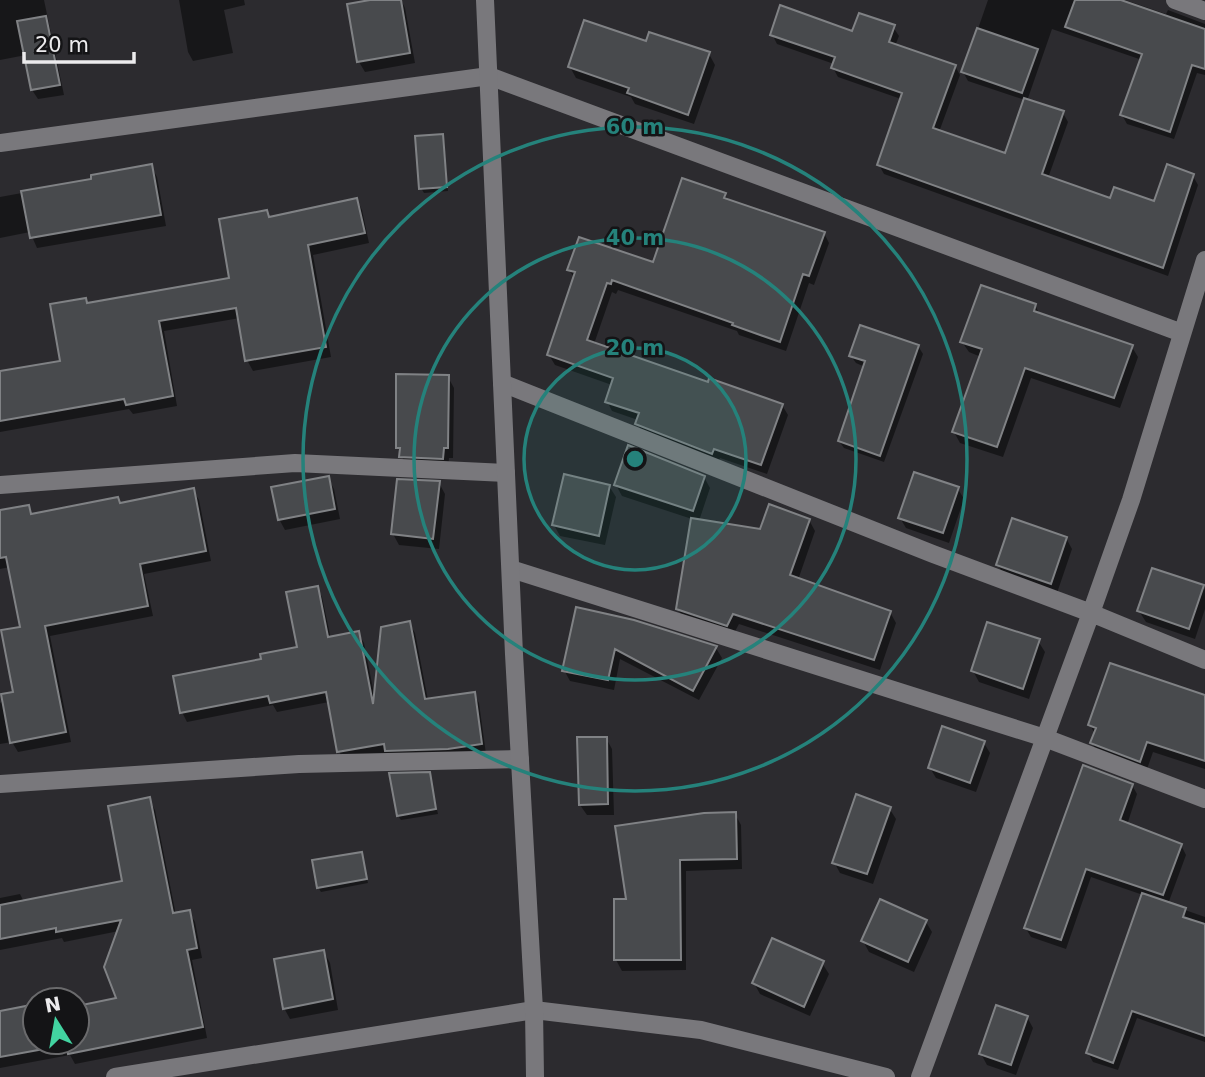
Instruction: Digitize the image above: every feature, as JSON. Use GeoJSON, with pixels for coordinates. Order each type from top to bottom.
{"type":"FeatureCollection","features":[{"type":"Feature","properties":{"kind":"street"},"geometry":{"type":"LineString","coordinates":[[485,0],[534,1010],[534,1077]]}},
{"type":"Feature","properties":{"kind":"street"},"geometry":{"type":"LineString","coordinates":[[1175,0],[1205,11]]}},
{"type":"Feature","properties":{"kind":"street"},"geometry":{"type":"LineString","coordinates":[[0,143],[489,75],[1182,333]]}},
{"type":"Feature","properties":{"kind":"street"},"geometry":{"type":"LineString","coordinates":[[920,1077],[1091,613],[1130,500],[1205,260]]}},
{"type":"Feature","properties":{"kind":"street"},"geometry":{"type":"LineString","coordinates":[[502,383],[1205,660]]}},
{"type":"Feature","properties":{"kind":"street"},"geometry":{"type":"LineString","coordinates":[[0,485],[295,463],[506,472]]}},
{"type":"Feature","properties":{"kind":"street"},"geometry":{"type":"LineString","coordinates":[[511,569],[1045,737],[1205,799]]}},
{"type":"Feature","properties":{"kind":"street"},"geometry":{"type":"LineString","coordinates":[[0,784],[299,764],[520,759]]}},
{"type":"Feature","properties":{"kind":"street"},"geometry":{"type":"LineString","coordinates":[[115,1077],[534,1010],[701,1030],[886,1077]]}},
{"type":"Feature","properties":{"kind":"building"},"geometry":{"type":"Polygon","coordinates":[[[370,0],[401,0],[410,53],[357,62],[347,4],[370,0]]]}},
{"type":"Feature","properties":{"kind":"building"},"geometry":{"type":"Polygon","coordinates":[[[1075,0],[1121,0],[1205,29],[1205,69],[1192,65],[1170,132],[1120,115],[1142,54],[1065,27],[1075,0]]]}},
{"type":"Feature","properties":{"kind":"building"},"geometry":{"type":"Polygon","coordinates":[[[780,5],[852,31],[859,13],[895,25],[889,42],[956,65],[933,128],[1005,153],[1024,98],[1064,111],[1042,174],[1110,198],[1114,187],[1154,201],[1167,164],[1194,174],[1163,268],[877,165],[902,93],[831,68],[835,57],[770,35],[780,5]]]}},
{"type":"Feature","properties":{"kind":"building"},"geometry":{"type":"Polygon","coordinates":[[[46,16],[60,85],[31,90],[17,21],[46,16]]]}},
{"type":"Feature","properties":{"kind":"building"},"geometry":{"type":"Polygon","coordinates":[[[584,20],[646,41],[649,32],[710,52],[688,115],[627,93],[629,88],[568,67],[584,20]]]}},
{"type":"Feature","properties":{"kind":"building"},"geometry":{"type":"Polygon","coordinates":[[[977,28],[1038,49],[1022,93],[961,72],[977,28]]]}},
{"type":"Feature","properties":{"kind":"building"},"geometry":{"type":"Polygon","coordinates":[[[443,134],[447,187],[419,189],[415,136],[443,134]]]}},
{"type":"Feature","properties":{"kind":"building"},"geometry":{"type":"Polygon","coordinates":[[[152,164],[161,215],[30,238],[21,191],[91,179],[91,175],[152,164]]]}},
{"type":"Feature","properties":{"kind":"building"},"geometry":{"type":"Polygon","coordinates":[[[682,178],[726,193],[724,198],[825,232],[809,276],[803,274],[780,342],[612,280],[611,284],[607,283],[587,340],[708,382],[709,378],[783,404],[761,465],[714,449],[712,454],[635,424],[639,413],[605,402],[613,378],[547,355],[575,272],[567,270],[579,237],[653,262],[682,178]]]}},
{"type":"Feature","properties":{"kind":"building"},"geometry":{"type":"Polygon","coordinates":[[[357,198],[365,233],[308,245],[326,347],[245,361],[236,308],[159,321],[173,396],[126,405],[124,399],[0,421],[0,371],[60,361],[50,304],[86,298],[87,303],[229,278],[219,219],[267,210],[269,217],[357,198]]]}},
{"type":"Feature","properties":{"kind":"building"},"geometry":{"type":"Polygon","coordinates":[[[981,285],[1036,304],[1034,311],[1133,345],[1114,398],[1025,368],[997,447],[952,432],[982,349],[960,342],[981,285]]]}},
{"type":"Feature","properties":{"kind":"building"},"geometry":{"type":"Polygon","coordinates":[[[860,325],[919,345],[880,456],[838,441],[865,361],[849,356],[860,325]]]}},
{"type":"Feature","properties":{"kind":"building"},"geometry":{"type":"Polygon","coordinates":[[[396,374],[449,375],[448,448],[444,448],[443,459],[399,457],[400,448],[396,448],[396,374]]]}},
{"type":"Feature","properties":{"kind":"building"},"geometry":{"type":"Polygon","coordinates":[[[628,445],[705,476],[693,511],[614,485],[628,445]]]}},
{"type":"Feature","properties":{"kind":"building"},"geometry":{"type":"Polygon","coordinates":[[[914,472],[959,487],[943,533],[898,518],[914,472]]]}},
{"type":"Feature","properties":{"kind":"building"},"geometry":{"type":"Polygon","coordinates":[[[564,474],[610,485],[599,536],[552,525],[564,474]]]}},
{"type":"Feature","properties":{"kind":"building"},"geometry":{"type":"Polygon","coordinates":[[[329,476],[335,509],[278,520],[271,487],[329,476]]]}},
{"type":"Feature","properties":{"kind":"building"},"geometry":{"type":"Polygon","coordinates":[[[397,479],[440,481],[433,539],[391,534],[397,479]]]}},
{"type":"Feature","properties":{"kind":"building"},"geometry":{"type":"Polygon","coordinates":[[[194,488],[206,551],[140,564],[148,606],[45,626],[66,732],[10,743],[1,694],[13,692],[1,630],[20,627],[6,557],[0,558],[0,510],[29,505],[31,514],[118,497],[120,503],[194,488]]]}},
{"type":"Feature","properties":{"kind":"building"},"geometry":{"type":"Polygon","coordinates":[[[769,504],[810,519],[790,575],[891,611],[874,660],[733,614],[727,626],[676,609],[691,518],[760,529],[769,504]]]}},
{"type":"Feature","properties":{"kind":"building"},"geometry":{"type":"Polygon","coordinates":[[[1012,518],[1067,537],[1051,584],[996,565],[1012,518]]]}},
{"type":"Feature","properties":{"kind":"building"},"geometry":{"type":"Polygon","coordinates":[[[1152,568],[1204,585],[1189,629],[1137,611],[1152,568]]]}},
{"type":"Feature","properties":{"kind":"building"},"geometry":{"type":"Polygon","coordinates":[[[318,586],[328,637],[359,631],[373,704],[381,627],[410,621],[425,699],[475,692],[482,744],[448,749],[385,751],[384,744],[337,752],[326,692],[270,703],[268,696],[180,713],[173,676],[261,659],[260,654],[297,647],[286,592],[318,586]]]}},
{"type":"Feature","properties":{"kind":"building"},"geometry":{"type":"Polygon","coordinates":[[[576,607],[634,620],[717,646],[693,691],[615,649],[608,680],[562,671],[576,607]]]}},
{"type":"Feature","properties":{"kind":"building"},"geometry":{"type":"Polygon","coordinates":[[[987,622],[1040,639],[1023,689],[971,671],[987,622]]]}},
{"type":"Feature","properties":{"kind":"building"},"geometry":{"type":"Polygon","coordinates":[[[1110,663],[1205,695],[1205,761],[1147,742],[1140,762],[1090,743],[1096,728],[1088,725],[1110,663]]]}},
{"type":"Feature","properties":{"kind":"building"},"geometry":{"type":"Polygon","coordinates":[[[942,726],[985,741],[970,783],[928,768],[942,726]]]}},
{"type":"Feature","properties":{"kind":"building"},"geometry":{"type":"Polygon","coordinates":[[[577,737],[607,737],[608,804],[579,805],[577,737]]]}},
{"type":"Feature","properties":{"kind":"building"},"geometry":{"type":"Polygon","coordinates":[[[1083,765],[1133,784],[1120,820],[1182,844],[1163,895],[1086,869],[1061,940],[1024,928],[1083,765]]]}},
{"type":"Feature","properties":{"kind":"building"},"geometry":{"type":"Polygon","coordinates":[[[430,772],[436,809],[397,816],[389,773],[430,772]]]}},
{"type":"Feature","properties":{"kind":"building"},"geometry":{"type":"Polygon","coordinates":[[[856,794],[891,807],[867,874],[832,863],[856,794]]]}},
{"type":"Feature","properties":{"kind":"building"},"geometry":{"type":"Polygon","coordinates":[[[150,797],[173,913],[190,910],[197,948],[187,950],[203,1027],[91,1049],[91,1003],[116,998],[104,967],[121,920],[56,932],[56,928],[0,939],[0,905],[122,881],[108,806],[150,797]]]}},
{"type":"Feature","properties":{"kind":"building"},"geometry":{"type":"Polygon","coordinates":[[[736,812],[737,859],[680,860],[681,960],[614,960],[614,899],[626,899],[615,826],[704,813],[736,812]]]}},
{"type":"Feature","properties":{"kind":"building"},"geometry":{"type":"Polygon","coordinates":[[[362,852],[367,879],[317,888],[312,860],[362,852]]]}},
{"type":"Feature","properties":{"kind":"building"},"geometry":{"type":"Polygon","coordinates":[[[1142,893],[1186,908],[1183,917],[1205,924],[1205,1036],[1132,1011],[1113,1063],[1086,1053],[1142,893]]]}},
{"type":"Feature","properties":{"kind":"building"},"geometry":{"type":"Polygon","coordinates":[[[880,899],[927,920],[908,962],[861,941],[880,899]]]}},
{"type":"Feature","properties":{"kind":"building"},"geometry":{"type":"Polygon","coordinates":[[[772,938],[824,961],[804,1007],[752,983],[772,938]]]}},
{"type":"Feature","properties":{"kind":"building"},"geometry":{"type":"Polygon","coordinates":[[[324,950],[333,999],[283,1009],[274,959],[324,950]]]}},
{"type":"Feature","properties":{"kind":"building"},"geometry":{"type":"Polygon","coordinates":[[[996,1005],[1028,1016],[1011,1065],[979,1054],[996,1005]]]}},
{"type":"Feature","properties":{"kind":"building"},"geometry":{"type":"Polygon","coordinates":[[[21,1007],[21,1053],[0,1057],[0,1011],[21,1007]]]}}]}
